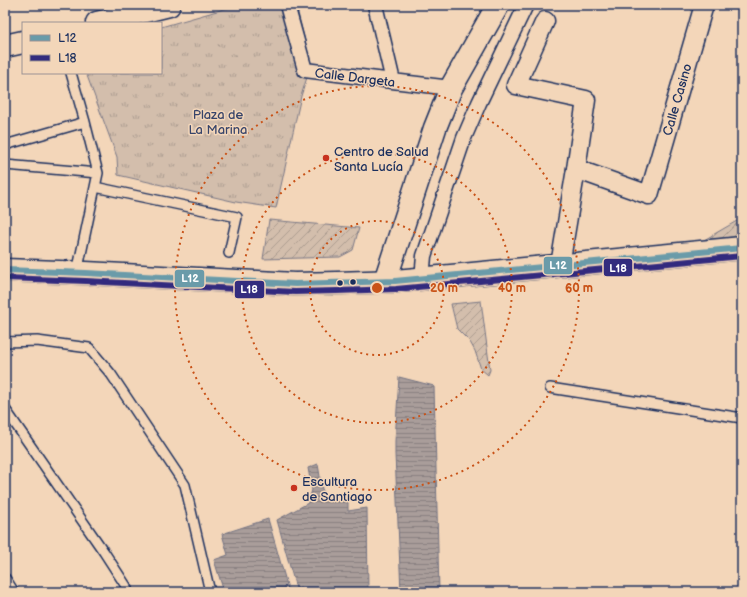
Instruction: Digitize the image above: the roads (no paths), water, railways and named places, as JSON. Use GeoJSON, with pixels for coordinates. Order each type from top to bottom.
{"type":"FeatureCollection","features":[{"type":"Feature","properties":{"kind":"main road"},"geometry":{"type":"LineString","coordinates":[[101,22],[169,5]]}},
{"type":"Feature","properties":{"kind":"main road"},"geometry":{"type":"LineString","coordinates":[[385,281],[435,128],[451,88],[498,5]]}},
{"type":"Feature","properties":{"kind":"main road"},"geometry":{"type":"LineString","coordinates":[[5,46],[22,42]]}},
{"type":"Feature","properties":{"kind":"main road"},"geometry":{"type":"LineString","coordinates":[[5,270],[295,284],[385,281],[462,276],[742,248]]}},
{"type":"Feature","properties":{"kind":"street"},"geometry":{"type":"LineString","coordinates":[[286,5],[305,70],[393,80],[375,5]]}},
{"type":"Feature","properties":{"kind":"street","name":"Calle Dargeta"},"geometry":{"type":"LineString","coordinates":[[286,5],[303,71],[451,88]]}},
{"type":"Feature","properties":{"kind":"street"},"geometry":{"type":"LineString","coordinates":[[422,279],[424,256],[464,138],[526,5]]}},
{"type":"Feature","properties":{"kind":"street","name":"Calle Casino"},"geometry":{"type":"LineString","coordinates":[[576,169],[648,194],[704,5]]}},
{"type":"Feature","properties":{"kind":"street"},"geometry":{"type":"LineString","coordinates":[[545,21],[516,85],[586,100],[560,265]]}},
{"type":"Feature","properties":{"kind":"lane"},"geometry":{"type":"LineString","coordinates":[[71,74],[86,122],[98,173],[77,273]]}},
{"type":"Feature","properties":{"kind":"lane"},"geometry":{"type":"LineString","coordinates":[[5,145],[86,122]]}},
{"type":"Feature","properties":{"kind":"lane"},"geometry":{"type":"LineString","coordinates":[[5,165],[98,173]]}},
{"type":"Feature","properties":{"kind":"lane"},"geometry":{"type":"LineString","coordinates":[[95,187],[237,216],[229,253]]}},
{"type":"Feature","properties":{"kind":"lane"},"geometry":{"type":"LineString","coordinates":[[5,342],[37,341],[89,348],[106,369],[185,485],[210,592]]}},
{"type":"Feature","properties":{"kind":"lane"},"geometry":{"type":"LineString","coordinates":[[550,388],[742,418]]}},
{"type":"Feature","properties":{"kind":"lane"},"geometry":{"type":"LineString","coordinates":[[5,409],[104,552],[126,586],[128,592]]}},
{"type":"Feature","properties":{"kind":"lane"},"geometry":{"type":"LineString","coordinates":[[5,578],[14,592]]}},
{"type":"Feature","properties":{"kind":"place","name":"Centro de Salud Santa Lucía"},"geometry":{"type":"Point","coordinates":[326,158]}},
{"type":"Feature","properties":{"kind":"place","name":"Escultura de Santiago"},"geometry":{"type":"Point","coordinates":[294,488]}},
{"type":"Feature","properties":{"kind":"park label","name":"Plaza de La Marina"},"geometry":{"type":"Point","coordinates":[218,122]}}]}
